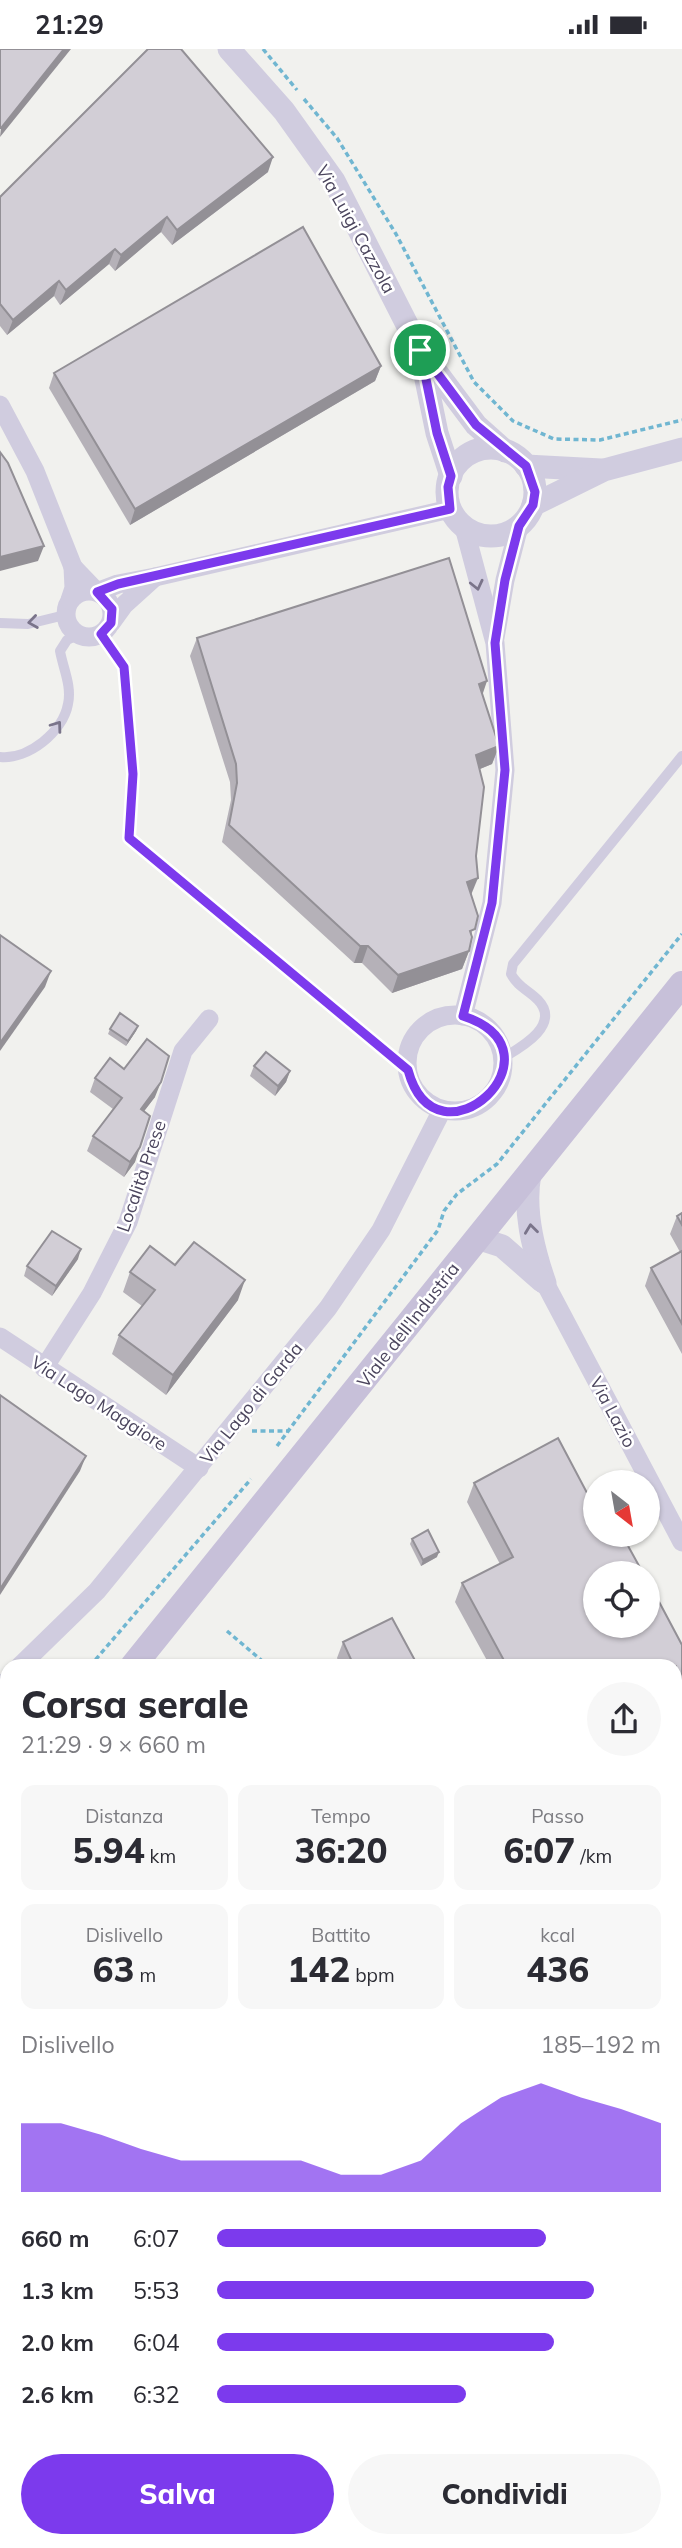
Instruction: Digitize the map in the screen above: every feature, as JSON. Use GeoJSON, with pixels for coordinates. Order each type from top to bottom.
{"type":"FeatureCollection","features":[{"type":"Feature","properties":{"kind":"main road","name":"Viale dell'Industria"},"geometry":{"type":"LineString","coordinates":[[139,1659],[682,984]]}},
{"type":"Feature","properties":{"kind":"street","name":"Via Luigi Cazzola"},"geometry":{"type":"LineString","coordinates":[[229,49],[284,111],[334,181],[420,350],[476,425],[505,451]]}},
{"type":"Feature","properties":{"kind":"street","name":"Via Luigi Cazzola"},"geometry":{"type":"LineString","coordinates":[[420,350],[437,433],[451,476]]}},
{"type":"Feature","properties":{"kind":"street"},"geometry":{"type":"LineString","coordinates":[[0,405],[35,471],[73,567],[74,588],[68,608],[71,630],[85,638],[106,629],[124,605],[155,577]]}},
{"type":"Feature","properties":{"kind":"street"},"geometry":{"type":"LineString","coordinates":[[463,1016],[492,903],[505,770],[495,643],[448,487],[451,476],[467,456],[492,449],[505,451],[526,466],[604,470]]}},
{"type":"Feature","properties":{"kind":"street"},"geometry":{"type":"LineString","coordinates":[[533,505],[604,470],[682,449]]}},
{"type":"Feature","properties":{"kind":"street"},"geometry":{"type":"LineString","coordinates":[[495,643],[505,580],[519,526],[533,505],[535,492],[526,466]]}},
{"type":"Feature","properties":{"kind":"street"},"geometry":{"type":"LineString","coordinates":[[68,608],[83,591],[97,592],[118,584],[457,518],[485,536],[497,536],[519,526]]}},
{"type":"Feature","properties":{"kind":"street"},"geometry":{"type":"LineString","coordinates":[[73,567],[112,609],[106,629]]}},
{"type":"Feature","properties":{"kind":"street"},"geometry":{"type":"LineString","coordinates":[[449,1016],[463,1016],[478,1021],[490,1030],[503,1058],[502,1073],[496,1088],[486,1100],[458,1111],[442,1109],[419,1095],[408,1070],[408,1054],[423,1028],[449,1016]]}},
{"type":"Feature","properties":{"kind":"street","name":"Località Prese"},"geometry":{"type":"LineString","coordinates":[[44,1367],[92,1293],[128,1222],[183,1051],[209,1019]]}},
{"type":"Feature","properties":{"kind":"street","name":"Via Lago di Garda"},"geometry":{"type":"LineString","coordinates":[[27,1659],[97,1591],[328,1308],[381,1230],[442,1109]]}},
{"type":"Feature","properties":{"kind":"street"},"geometry":{"type":"LineString","coordinates":[[530,1174],[527,1188],[531,1232],[545,1283]]}},
{"type":"Feature","properties":{"kind":"street"},"geometry":{"type":"LineString","coordinates":[[477,1238],[502,1246],[545,1283]]}},
{"type":"Feature","properties":{"kind":"street","name":"Via Lazio"},"geometry":{"type":"LineString","coordinates":[[545,1283],[682,1542]]}},
{"type":"Feature","properties":{"kind":"street","name":"Via Lago Maggiore"},"geometry":{"type":"LineString","coordinates":[[0,1337],[199,1468]]}},
{"type":"Feature","properties":{"kind":"lane"},"geometry":{"type":"LineString","coordinates":[[0,623],[28,624],[68,608]]}},
{"type":"Feature","properties":{"kind":"lane"},"geometry":{"type":"LineString","coordinates":[[106,629],[124,667],[133,774],[129,838],[408,1070]]}},
{"type":"Feature","properties":{"kind":"lane"},"geometry":{"type":"LineString","coordinates":[[0,757],[8,758],[42,743],[63,718],[68,705],[69,689],[60,651],[67,640],[78,635]]}},
{"type":"Feature","properties":{"kind":"lane"},"geometry":{"type":"LineString","coordinates":[[503,1058],[531,1041],[543,1024],[544,1010],[539,1001],[518,986],[510,974],[513,964],[682,756]]}},
{"type":"Feature","properties":{"kind":"path"},"geometry":{"type":"LineString","coordinates":[[263,49],[337,138],[396,234],[474,382],[513,421],[554,439],[600,440],[682,421]]}},
{"type":"Feature","properties":{"kind":"path"},"geometry":{"type":"LineString","coordinates":[[273,1451],[438,1230],[444,1211],[457,1194],[497,1164],[682,934]]}},
{"type":"Feature","properties":{"kind":"path"},"geometry":{"type":"LineString","coordinates":[[229,1431],[288,1431]]}},
{"type":"Feature","properties":{"kind":"path"},"geometry":{"type":"LineString","coordinates":[[96,1659],[257,1472]]}},
{"type":"Feature","properties":{"kind":"path"},"geometry":{"type":"LineString","coordinates":[[227,1631],[260,1659]]}},
{"type":"Feature","properties":{"kind":"building"},"geometry":{"type":"Polygon","coordinates":[[[0,49],[64,49],[1,128],[0,128],[0,49]]]}},
{"type":"Feature","properties":{"kind":"building"},"geometry":{"type":"Polygon","coordinates":[[[148,49],[181,49],[273,157],[177,230],[167,217],[121,255],[115,249],[66,290],[59,281],[13,320],[0,304],[0,197],[148,49]]]}},
{"type":"Feature","properties":{"kind":"building"},"geometry":{"type":"Polygon","coordinates":[[[303,227],[381,366],[135,509],[54,373],[303,227]]]}},
{"type":"Feature","properties":{"kind":"building"},"geometry":{"type":"Polygon","coordinates":[[[0,452],[8,463],[44,546],[0,557],[0,452]]]}},
{"type":"Feature","properties":{"kind":"building"},"geometry":{"type":"Polygon","coordinates":[[[449,558],[487,681],[479,684],[499,746],[476,755],[484,787],[476,856],[478,878],[467,882],[478,916],[475,929],[470,931],[472,937],[469,951],[398,975],[368,946],[360,946],[229,825],[237,783],[236,764],[197,638],[449,558]]]}},
{"type":"Feature","properties":{"kind":"building"},"geometry":{"type":"Polygon","coordinates":[[[0,935],[51,971],[0,1043],[0,935]]]}},
{"type":"Feature","properties":{"kind":"building"},"geometry":{"type":"Polygon","coordinates":[[[120,1013],[138,1026],[128,1041],[110,1029],[120,1013]]]}},
{"type":"Feature","properties":{"kind":"building"},"geometry":{"type":"Polygon","coordinates":[[[147,1039],[169,1056],[161,1082],[141,1109],[150,1116],[140,1147],[130,1162],[93,1136],[122,1098],[95,1078],[110,1058],[124,1069],[147,1039]]]}},
{"type":"Feature","properties":{"kind":"building"},"geometry":{"type":"Polygon","coordinates":[[[266,1052],[290,1071],[278,1086],[254,1066],[266,1052]]]}},
{"type":"Feature","properties":{"kind":"building"},"geometry":{"type":"Polygon","coordinates":[[[52,1231],[81,1249],[56,1286],[27,1266],[52,1231]]]}},
{"type":"Feature","properties":{"kind":"building"},"geometry":{"type":"Polygon","coordinates":[[[194,1242],[245,1280],[173,1375],[119,1335],[155,1290],[130,1272],[150,1246],[175,1265],[194,1242]]]}},
{"type":"Feature","properties":{"kind":"building"},"geometry":{"type":"Polygon","coordinates":[[[682,1251],[682,1324],[651,1268],[682,1251]]]}},
{"type":"Feature","properties":{"kind":"building"},"geometry":{"type":"Polygon","coordinates":[[[0,1395],[86,1456],[0,1589],[0,1395]]]}},
{"type":"Feature","properties":{"kind":"building"},"geometry":{"type":"Polygon","coordinates":[[[558,1438],[583,1485],[583,1547],[629,1547],[636,1561],[583,1561],[583,1638],[660,1638],[660,1604],[682,1645],[682,1659],[503,1659],[462,1583],[513,1557],[474,1483],[558,1438]]]}},
{"type":"Feature","properties":{"kind":"building"},"geometry":{"type":"Polygon","coordinates":[[[428,1530],[439,1552],[423,1560],[412,1539],[428,1530]]]}},
{"type":"Feature","properties":{"kind":"building"},"geometry":{"type":"Polygon","coordinates":[[[392,1618],[414,1659],[351,1659],[343,1642],[392,1618]]]}},
{"type":"Feature","properties":{"kind":"route"},"geometry":{"type":"LineString","coordinates":[[420,350],[476,425],[526,466],[533,478],[535,492],[533,505],[519,526],[505,580],[495,643],[505,770],[492,903],[463,1016],[478,1021],[490,1030],[499,1043],[503,1058],[502,1073],[496,1088],[486,1100],[473,1108],[458,1111],[429,1104],[411,1083],[408,1070],[129,838],[133,774],[124,667],[101,634],[107,630],[113,616],[109,601],[97,592],[141,578],[155,577],[390,520],[450,509],[448,487],[451,476],[437,433],[420,350]]}}]}
